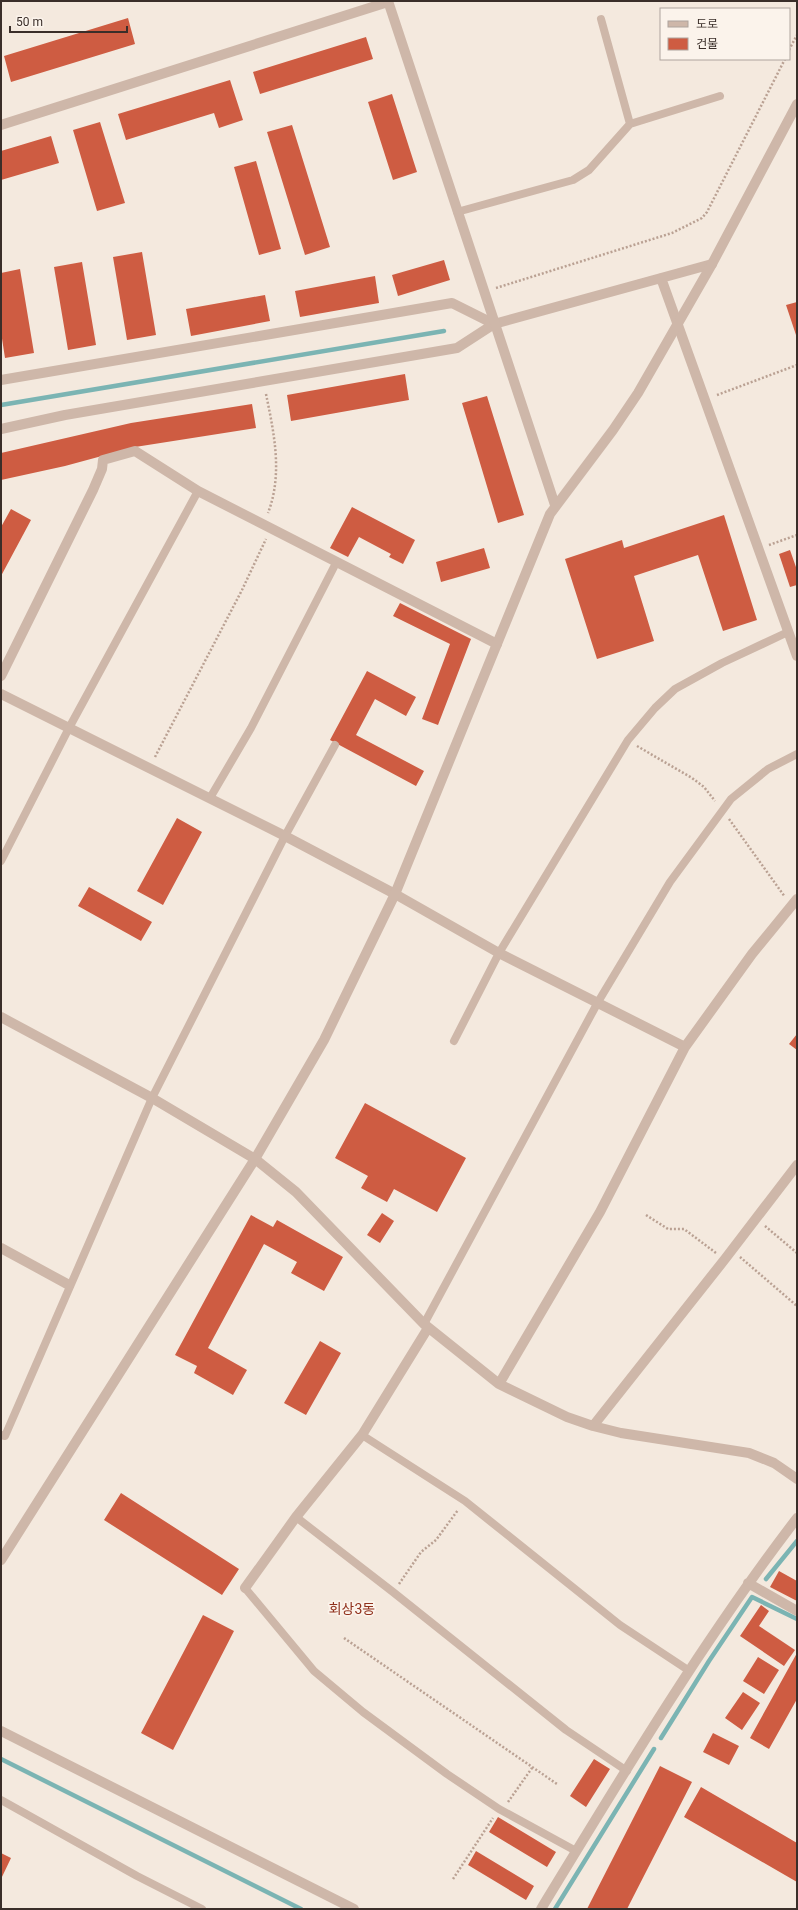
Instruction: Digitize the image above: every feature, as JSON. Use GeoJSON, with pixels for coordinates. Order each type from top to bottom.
{"type":"FeatureCollection","features":[{"type":"Feature","properties":{"kind":"street"},"geometry":{"type":"LineString","coordinates":[[1,125],[388,1],[555,505]]}},
{"type":"Feature","properties":{"kind":"street"},"geometry":{"type":"LineString","coordinates":[[1,1560],[255,1159],[324,1040],[395,894],[555,505],[617,424],[638,393],[712,264],[797,104]]}},
{"type":"Feature","properties":{"kind":"street"},"geometry":{"type":"LineString","coordinates":[[1,429],[65,415],[457,348],[494,324],[712,264]]}},
{"type":"Feature","properties":{"kind":"street"},"geometry":{"type":"LineString","coordinates":[[661,278],[797,656]]}},
{"type":"Feature","properties":{"kind":"street"},"geometry":{"type":"LineString","coordinates":[[1,380],[452,303],[494,324]]}},
{"type":"Feature","properties":{"kind":"street"},"geometry":{"type":"LineString","coordinates":[[1,676],[93,490],[102,469],[103,460],[134,451],[198,491],[336,563],[497,644]]}},
{"type":"Feature","properties":{"kind":"street"},"geometry":{"type":"LineString","coordinates":[[1,694],[285,836],[395,894],[499,953],[685,1047]]}},
{"type":"Feature","properties":{"kind":"street"},"geometry":{"type":"LineString","coordinates":[[499,1384],[600,1212],[685,1047],[752,954],[797,899]]}},
{"type":"Feature","properties":{"kind":"street"},"geometry":{"type":"LineString","coordinates":[[1,1017],[152,1098],[255,1159],[296,1192],[426,1326],[499,1384],[567,1417],[593,1426],[621,1433],[749,1453],[774,1463],[797,1478]]}},
{"type":"Feature","properties":{"kind":"street"},"geometry":{"type":"LineString","coordinates":[[593,1426],[725,1260],[797,1165]]}},
{"type":"Feature","properties":{"kind":"street"},"geometry":{"type":"LineString","coordinates":[[1,1248],[69,1285]]}},
{"type":"Feature","properties":{"kind":"street"},"geometry":{"type":"LineString","coordinates":[[245,1588],[296,1517],[362,1435],[426,1326]]}},
{"type":"Feature","properties":{"kind":"street"},"geometry":{"type":"LineString","coordinates":[[541,1909],[688,1670],[748,1583],[797,1518]]}},
{"type":"Feature","properties":{"kind":"street"},"geometry":{"type":"LineString","coordinates":[[748,1583],[797,1611]]}},
{"type":"Feature","properties":{"kind":"street"},"geometry":{"type":"LineString","coordinates":[[1,1731],[354,1909]]}},
{"type":"Feature","properties":{"kind":"lane"},"geometry":{"type":"LineString","coordinates":[[601,19],[630,124]]}},
{"type":"Feature","properties":{"kind":"lane"},"geometry":{"type":"LineString","coordinates":[[457,212],[573,180],[589,170],[630,124],[720,96]]}},
{"type":"Feature","properties":{"kind":"lane"},"geometry":{"type":"LineString","coordinates":[[1,861],[69,728],[198,491]]}},
{"type":"Feature","properties":{"kind":"lane"},"geometry":{"type":"LineString","coordinates":[[210,798],[251,728],[336,563]]}},
{"type":"Feature","properties":{"kind":"lane"},"geometry":{"type":"LineString","coordinates":[[454,1041],[499,953],[628,740],[655,708],[675,689],[722,663],[788,632]]}},
{"type":"Feature","properties":{"kind":"lane"},"geometry":{"type":"LineString","coordinates":[[1,1435],[5,1436],[69,1285],[152,1098],[285,836],[335,745]]}},
{"type":"Feature","properties":{"kind":"lane"},"geometry":{"type":"LineString","coordinates":[[426,1326],[598,1002],[670,882],[731,799],[768,769],[797,754]]}},
{"type":"Feature","properties":{"kind":"lane"},"geometry":{"type":"LineString","coordinates":[[362,1435],[465,1502],[620,1625],[688,1670]]}},
{"type":"Feature","properties":{"kind":"lane"},"geometry":{"type":"LineString","coordinates":[[296,1517],[566,1730],[627,1771]]}},
{"type":"Feature","properties":{"kind":"lane"},"geometry":{"type":"LineString","coordinates":[[245,1588],[314,1670],[363,1712],[447,1774],[501,1810],[576,1851]]}},
{"type":"Feature","properties":{"kind":"lane"},"geometry":{"type":"LineString","coordinates":[[1,1800],[137,1876],[202,1909]]}},
{"type":"Feature","properties":{"kind":"path"},"geometry":{"type":"LineString","coordinates":[[790,48],[797,35]]}},
{"type":"Feature","properties":{"kind":"path"},"geometry":{"type":"LineString","coordinates":[[484,292],[672,232],[702,218],[707,212],[784,60]]}},
{"type":"Feature","properties":{"kind":"path"},"geometry":{"type":"LineString","coordinates":[[705,399],[797,366]]}},
{"type":"Feature","properties":{"kind":"path"},"geometry":{"type":"LineString","coordinates":[[148,768],[242,590],[267,527],[276,477],[274,433],[263,381]]}},
{"type":"Feature","properties":{"kind":"path"},"geometry":{"type":"LineString","coordinates":[[759,548],[797,535]]}},
{"type":"Feature","properties":{"kind":"path"},"geometry":{"type":"LineString","coordinates":[[646,1215],[668,1228],[684,1229],[725,1260]]}},
{"type":"Feature","properties":{"kind":"path"},"geometry":{"type":"LineString","coordinates":[[756,1219],[797,1253]]}},
{"type":"Feature","properties":{"kind":"path"},"geometry":{"type":"LineString","coordinates":[[732,1251],[797,1306]]}},
{"type":"Feature","properties":{"kind":"path"},"geometry":{"type":"LineString","coordinates":[[393,1592],[421,1552],[436,1540],[465,1502]]}},
{"type":"Feature","properties":{"kind":"path"},"geometry":{"type":"LineString","coordinates":[[344,1638],[557,1784]]}},
{"type":"Feature","properties":{"kind":"path"},"geometry":{"type":"LineString","coordinates":[[453,1879],[532,1768]]}},
{"type":"Feature","properties":{"kind":"building"},"geometry":{"type":"Polygon","coordinates":[[[128,18],[135,44],[11,82],[4,56],[128,18]]]}},
{"type":"Feature","properties":{"kind":"building"},"geometry":{"type":"Polygon","coordinates":[[[366,37],[373,59],[260,94],[253,72],[366,37]]]}},
{"type":"Feature","properties":{"kind":"building"},"geometry":{"type":"Polygon","coordinates":[[[230,80],[243,120],[219,128],[214,113],[126,140],[118,114],[230,80]]]}},
{"type":"Feature","properties":{"kind":"building"},"geometry":{"type":"Polygon","coordinates":[[[392,94],[417,172],[393,180],[368,102],[392,94]]]}},
{"type":"Feature","properties":{"kind":"building"},"geometry":{"type":"Polygon","coordinates":[[[100,122],[125,203],[97,211],[73,130],[100,122]]]}},
{"type":"Feature","properties":{"kind":"building"},"geometry":{"type":"Polygon","coordinates":[[[292,125],[330,247],[305,255],[267,132],[292,125]]]}},
{"type":"Feature","properties":{"kind":"building"},"geometry":{"type":"Polygon","coordinates":[[[51,136],[59,163],[1,180],[1,151],[51,136]]]}},
{"type":"Feature","properties":{"kind":"building"},"geometry":{"type":"Polygon","coordinates":[[[256,161],[281,249],[259,255],[234,167],[256,161]]]}},
{"type":"Feature","properties":{"kind":"building"},"geometry":{"type":"Polygon","coordinates":[[[142,252],[156,335],[127,340],[113,257],[142,252]]]}},
{"type":"Feature","properties":{"kind":"building"},"geometry":{"type":"Polygon","coordinates":[[[444,260],[450,280],[398,296],[392,275],[444,260]]]}},
{"type":"Feature","properties":{"kind":"building"},"geometry":{"type":"Polygon","coordinates":[[[82,262],[96,345],[68,350],[54,267],[82,262]]]}},
{"type":"Feature","properties":{"kind":"building"},"geometry":{"type":"Polygon","coordinates":[[[20,269],[34,353],[5,358],[1,332],[1,273],[20,269]]]}},
{"type":"Feature","properties":{"kind":"building"},"geometry":{"type":"Polygon","coordinates":[[[375,276],[379,303],[300,317],[295,291],[375,276]]]}},
{"type":"Feature","properties":{"kind":"building"},"geometry":{"type":"Polygon","coordinates":[[[265,295],[270,321],[191,336],[186,309],[265,295]]]}},
{"type":"Feature","properties":{"kind":"building"},"geometry":{"type":"Polygon","coordinates":[[[797,302],[797,338],[786,305],[797,302]]]}},
{"type":"Feature","properties":{"kind":"building"},"geometry":{"type":"Polygon","coordinates":[[[405,374],[409,400],[291,421],[287,395],[405,374]]]}},
{"type":"Feature","properties":{"kind":"building"},"geometry":{"type":"Polygon","coordinates":[[[487,396],[524,515],[498,523],[462,403],[487,396]]]}},
{"type":"Feature","properties":{"kind":"building"},"geometry":{"type":"Polygon","coordinates":[[[252,404],[256,428],[135,447],[65,466],[1,480],[1,453],[131,423],[252,404]]]}},
{"type":"Feature","properties":{"kind":"building"},"geometry":{"type":"Polygon","coordinates":[[[352,507],[415,540],[403,564],[389,557],[391,554],[359,537],[348,557],[330,548],[352,507]]]}},
{"type":"Feature","properties":{"kind":"building"},"geometry":{"type":"Polygon","coordinates":[[[11,509],[31,520],[1,576],[1,527],[11,509]]]}},
{"type":"Feature","properties":{"kind":"building"},"geometry":{"type":"Polygon","coordinates":[[[724,515],[757,620],[723,631],[698,555],[634,576],[654,641],[597,659],[565,559],[622,540],[624,548],[724,515]]]}},
{"type":"Feature","properties":{"kind":"building"},"geometry":{"type":"Polygon","coordinates":[[[484,548],[490,568],[441,582],[436,562],[484,548]]]}},
{"type":"Feature","properties":{"kind":"building"},"geometry":{"type":"Polygon","coordinates":[[[790,550],[797,570],[797,585],[790,587],[779,554],[790,550]]]}},
{"type":"Feature","properties":{"kind":"building"},"geometry":{"type":"Polygon","coordinates":[[[400,603],[471,639],[438,725],[422,719],[450,644],[393,616],[400,603]]]}},
{"type":"Feature","properties":{"kind":"building"},"geometry":{"type":"Polygon","coordinates":[[[367,671],[416,697],[406,716],[375,699],[356,735],[424,771],[416,786],[330,740],[367,671]]]}},
{"type":"Feature","properties":{"kind":"building"},"geometry":{"type":"Polygon","coordinates":[[[177,818],[202,832],[163,905],[137,891],[177,818]]]}},
{"type":"Feature","properties":{"kind":"building"},"geometry":{"type":"Polygon","coordinates":[[[89,887],[152,922],[141,941],[78,906],[89,887]]]}},
{"type":"Feature","properties":{"kind":"building"},"geometry":{"type":"Polygon","coordinates":[[[797,1034],[797,1050],[789,1044],[797,1034]]]}},
{"type":"Feature","properties":{"kind":"building"},"geometry":{"type":"Polygon","coordinates":[[[365,1103],[466,1158],[437,1212],[394,1189],[387,1202],[361,1188],[368,1176],[335,1158],[365,1103]]]}},
{"type":"Feature","properties":{"kind":"building"},"geometry":{"type":"Polygon","coordinates":[[[382,1213],[394,1221],[380,1243],[367,1235],[382,1213]]]}},
{"type":"Feature","properties":{"kind":"building"},"geometry":{"type":"Polygon","coordinates":[[[251,1215],[273,1227],[277,1220],[343,1257],[324,1291],[291,1273],[297,1262],[264,1244],[208,1348],[247,1370],[233,1395],[194,1373],[197,1366],[175,1355],[251,1215]]]}},
{"type":"Feature","properties":{"kind":"building"},"geometry":{"type":"Polygon","coordinates":[[[320,1341],[341,1353],[306,1415],[284,1403],[320,1341]]]}},
{"type":"Feature","properties":{"kind":"building"},"geometry":{"type":"Polygon","coordinates":[[[121,1493],[239,1569],[222,1595],[104,1520],[121,1493]]]}},
{"type":"Feature","properties":{"kind":"building"},"geometry":{"type":"Polygon","coordinates":[[[779,1571],[797,1581],[797,1601],[770,1587],[779,1571]]]}},
{"type":"Feature","properties":{"kind":"building"},"geometry":{"type":"Polygon","coordinates":[[[761,1605],[769,1611],[759,1626],[795,1650],[784,1666],[740,1636],[761,1605]]]}},
{"type":"Feature","properties":{"kind":"building"},"geometry":{"type":"Polygon","coordinates":[[[203,1615],[234,1631],[173,1750],[141,1733],[203,1615]]]}},
{"type":"Feature","properties":{"kind":"building"},"geometry":{"type":"Polygon","coordinates":[[[797,1653],[797,1699],[769,1749],[750,1738],[797,1653]]]}},
{"type":"Feature","properties":{"kind":"building"},"geometry":{"type":"Polygon","coordinates":[[[758,1657],[779,1670],[764,1694],[743,1681],[758,1657]]]}},
{"type":"Feature","properties":{"kind":"building"},"geometry":{"type":"Polygon","coordinates":[[[743,1692],[760,1703],[742,1730],[725,1718],[743,1692]]]}},
{"type":"Feature","properties":{"kind":"building"},"geometry":{"type":"Polygon","coordinates":[[[713,1733],[739,1746],[729,1765],[703,1752],[713,1733]]]}},
{"type":"Feature","properties":{"kind":"building"},"geometry":{"type":"Polygon","coordinates":[[[594,1759],[610,1769],[586,1807],[570,1796],[594,1759]]]}},
{"type":"Feature","properties":{"kind":"building"},"geometry":{"type":"Polygon","coordinates":[[[660,1766],[692,1782],[627,1909],[587,1909],[660,1766]]]}},
{"type":"Feature","properties":{"kind":"building"},"geometry":{"type":"Polygon","coordinates":[[[701,1787],[797,1843],[797,1882],[684,1817],[701,1787]]]}},
{"type":"Feature","properties":{"kind":"building"},"geometry":{"type":"Polygon","coordinates":[[[498,1817],[556,1852],[547,1867],[489,1832],[498,1817]]]}},
{"type":"Feature","properties":{"kind":"building"},"geometry":{"type":"Polygon","coordinates":[[[476,1851],[534,1886],[526,1900],[468,1865],[476,1851]]]}},
{"type":"Feature","properties":{"kind":"building"},"geometry":{"type":"Polygon","coordinates":[[[1,1853],[11,1858],[1,1879],[1,1853]]]}},
{"type":"Feature","properties":{"kind":"waterway"},"geometry":{"type":"LineString","coordinates":[[1,405],[444,331]]}},
{"type":"Feature","properties":{"kind":"waterway"},"geometry":{"type":"LineString","coordinates":[[766,1579],[797,1541]]}},
{"type":"Feature","properties":{"kind":"waterway"},"geometry":{"type":"LineString","coordinates":[[661,1738],[709,1661],[752,1597],[797,1619]]}},
{"type":"Feature","properties":{"kind":"waterway"},"geometry":{"type":"LineString","coordinates":[[555,1909],[654,1749]]}},
{"type":"Feature","properties":{"kind":"waterway"},"geometry":{"type":"LineString","coordinates":[[1,1759],[301,1909]]}},
{"type":"Feature","properties":{"kind":"district","name":"회상3동"},"geometry":{"type":"Point","coordinates":[352,1609]}}]}
